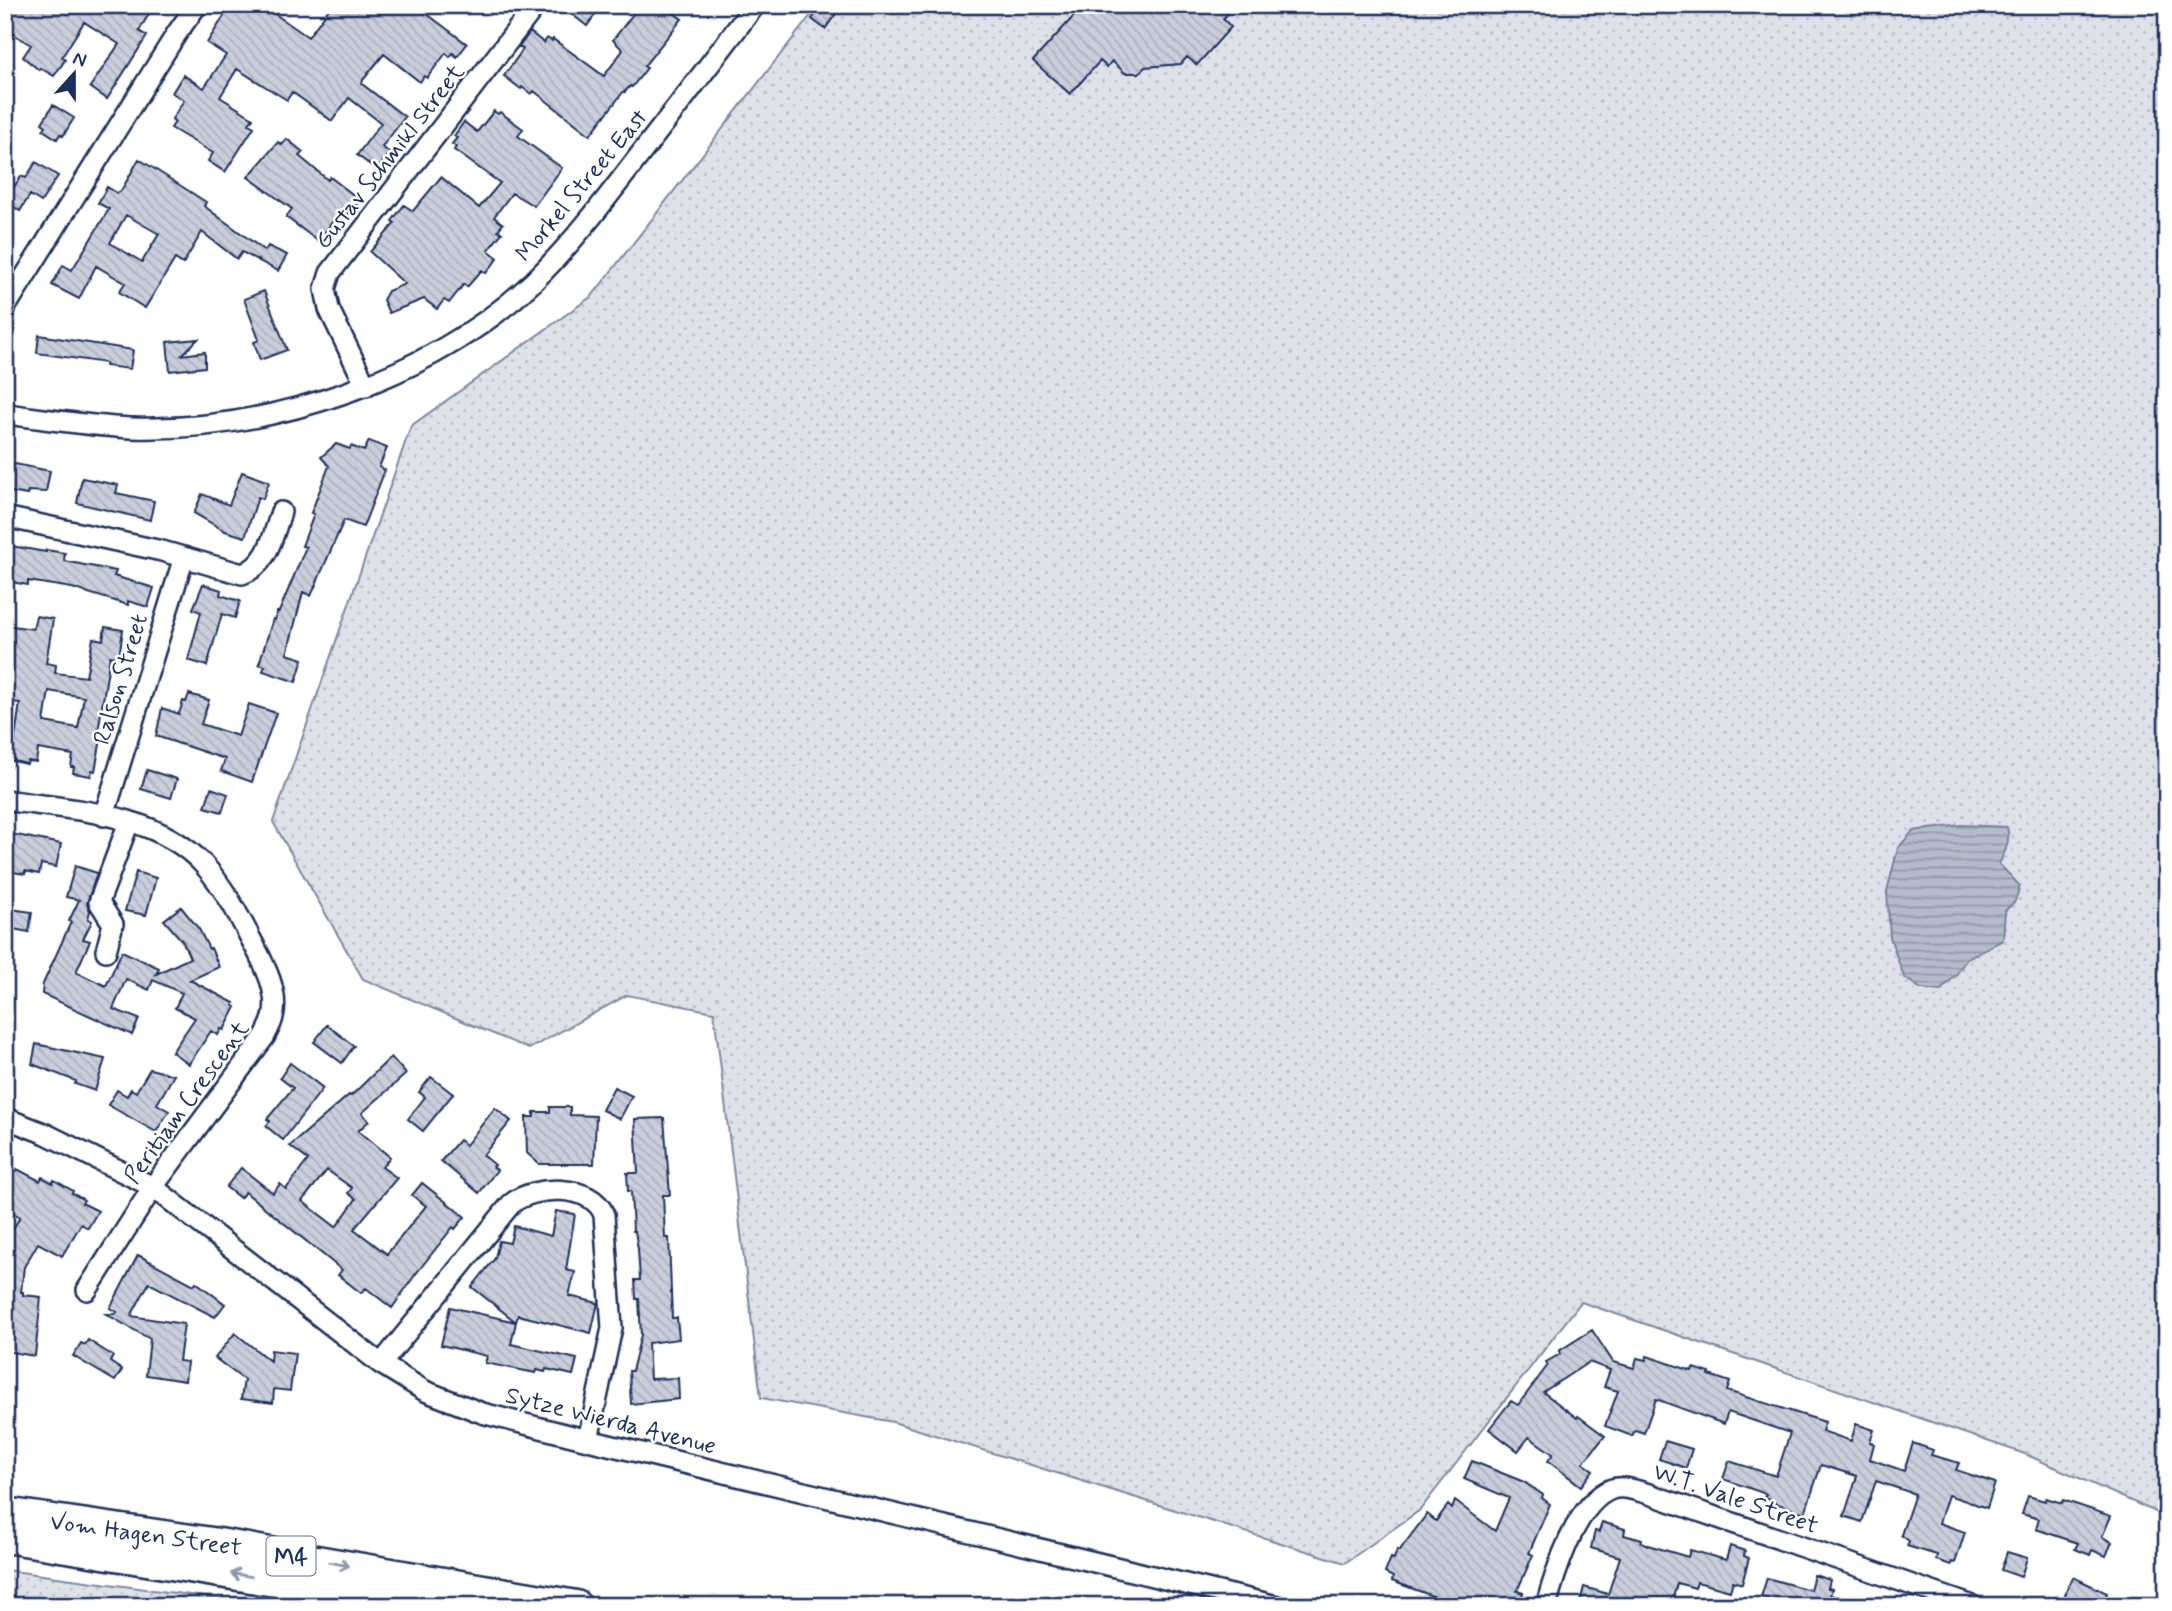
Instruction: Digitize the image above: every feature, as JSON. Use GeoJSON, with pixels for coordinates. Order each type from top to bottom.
{"type":"FeatureCollection","features":[{"type":"Feature","properties":{"kind":"main road","name":"Vom Hagen Street"},"geometry":{"type":"LineString","coordinates":[[5,1513],[219,1544],[576,1606]]}},
{"type":"Feature","properties":{"kind":"main road","name":"Vom Hagen Street"},"geometry":{"type":"LineString","coordinates":[[5,1537],[429,1606]]}},
{"type":"Feature","properties":{"kind":"street"},"geometry":{"type":"LineString","coordinates":[[5,308],[197,5]]}},
{"type":"Feature","properties":{"kind":"street","name":"Gustav Schmikl Street"},"geometry":{"type":"LineString","coordinates":[[366,386],[330,309],[325,289],[330,273],[536,5]]}},
{"type":"Feature","properties":{"kind":"street","name":"Morkel Street East"},"geometry":{"type":"LineString","coordinates":[[5,414],[131,428],[196,426],[275,415],[366,386],[447,345],[480,324],[532,283],[562,252],[600,208],[755,5]]}},
{"type":"Feature","properties":{"kind":"street"},"geometry":{"type":"LineString","coordinates":[[5,517],[242,574],[259,565],[266,555],[281,512]]}},
{"type":"Feature","properties":{"kind":"street","name":"Ralson Street"},"geometry":{"type":"LineString","coordinates":[[104,816],[184,558]]}},
{"type":"Feature","properties":{"kind":"street","name":"Peritiam Crescent"},"geometry":{"type":"LineString","coordinates":[[5,800],[129,822],[177,842],[197,858],[229,899],[264,966],[275,1005],[265,1036],[153,1187],[87,1290]]}},
{"type":"Feature","properties":{"kind":"street"},"geometry":{"type":"LineString","coordinates":[[106,951],[113,924],[99,902],[129,822]]}},
{"type":"Feature","properties":{"kind":"street","name":"Sytze Wierda Avenue"},"geometry":{"type":"LineString","coordinates":[[5,1118],[46,1134],[153,1187],[381,1364],[425,1391],[452,1403],[588,1440],[1277,1606]]}},
{"type":"Feature","properties":{"kind":"street"},"geometry":{"type":"LineString","coordinates":[[381,1364],[511,1204],[519,1198],[538,1192],[584,1193],[595,1200],[604,1215],[612,1328],[588,1440]]}},
{"type":"Feature","properties":{"kind":"street","name":"W.T. Vale Street"},"geometry":{"type":"LineString","coordinates":[[1546,1606],[1557,1568],[1576,1528],[1594,1503],[1611,1489],[1618,1488],[1649,1494],[1968,1605]]}},
{"type":"Feature","properties":{"kind":"shaded area"},"geometry":{"type":"Polygon","coordinates":[[[819,5],[2167,5],[2167,1517],[2025,1454],[1581,1302],[1420,1510],[1345,1563],[893,1422],[761,1398],[714,1012],[627,995],[529,1049],[363,979],[273,822],[411,426],[592,296],[819,5]]]}},
{"type":"Feature","properties":{"kind":"shaded area"},"geometry":{"type":"Polygon","coordinates":[[[5,1570],[272,1606],[5,1606],[5,1570]]]}},
{"type":"Feature","properties":{"kind":"water"},"geometry":{"type":"Polygon","coordinates":[[[1961,825],[2007,827],[2008,841],[1999,864],[2020,886],[2015,901],[2005,911],[2003,940],[1967,958],[1956,975],[1940,991],[1921,989],[1904,977],[1890,937],[1887,891],[1898,848],[1913,831],[1961,825]]]}},
{"type":"Feature","properties":{"kind":"building"},"geometry":{"type":"Polygon","coordinates":[[[5,5],[99,5],[111,12],[115,5],[154,5],[139,31],[147,36],[107,99],[90,87],[119,44],[84,22],[62,57],[65,60],[54,76],[40,68],[39,70],[23,57],[31,45],[5,29],[5,5]]]}},
{"type":"Feature","properties":{"kind":"building"},"geometry":{"type":"Polygon","coordinates":[[[231,5],[262,5],[308,37],[332,5],[415,5],[467,44],[457,57],[453,53],[450,57],[446,53],[427,78],[424,76],[420,82],[384,54],[363,80],[362,84],[405,117],[382,147],[390,153],[377,170],[357,155],[381,123],[349,98],[332,121],[292,92],[287,100],[237,69],[220,97],[253,118],[249,124],[254,127],[225,172],[208,161],[213,153],[171,128],[175,122],[172,119],[184,100],[172,93],[183,75],[204,88],[226,55],[207,43],[231,5]]]}},
{"type":"Feature","properties":{"kind":"building"},"geometry":{"type":"Polygon","coordinates":[[[560,5],[588,5],[597,12],[587,26],[560,5]]]}},
{"type":"Feature","properties":{"kind":"building"},"geometry":{"type":"Polygon","coordinates":[[[640,5],[663,5],[682,19],[644,66],[647,68],[632,87],[624,91],[590,135],[534,91],[531,94],[522,87],[521,89],[504,76],[523,49],[519,47],[530,32],[544,43],[547,38],[552,41],[553,39],[604,76],[623,50],[613,40],[640,5]]]}},
{"type":"Feature","properties":{"kind":"building"},"geometry":{"type":"Polygon","coordinates":[[[822,5],[842,5],[825,29],[812,19],[822,5]]]}},
{"type":"Feature","properties":{"kind":"building"},"geometry":{"type":"Polygon","coordinates":[[[1084,5],[1235,5],[1223,19],[1231,27],[1197,65],[1187,57],[1181,64],[1145,67],[1139,73],[1125,73],[1112,61],[1107,67],[1100,61],[1070,94],[1033,61],[1084,5]]]}},
{"type":"Feature","properties":{"kind":"building"},"geometry":{"type":"Polygon","coordinates":[[[53,105],[74,118],[63,136],[60,134],[57,139],[43,130],[46,126],[42,123],[53,105]]]}},
{"type":"Feature","properties":{"kind":"building"},"geometry":{"type":"Polygon","coordinates":[[[494,111],[498,114],[500,112],[523,129],[518,136],[562,168],[534,206],[512,193],[494,217],[503,224],[498,230],[502,233],[488,250],[498,258],[486,273],[482,270],[467,287],[464,284],[449,303],[444,300],[437,309],[424,299],[389,313],[383,300],[388,291],[405,284],[370,252],[395,223],[392,221],[404,205],[413,211],[441,177],[479,208],[500,183],[454,150],[456,147],[452,144],[464,122],[477,132],[494,111]]]}},
{"type":"Feature","properties":{"kind":"building"},"geometry":{"type":"Polygon","coordinates":[[[287,139],[303,152],[299,156],[328,180],[330,177],[360,200],[349,215],[342,209],[318,241],[286,217],[292,209],[248,177],[278,142],[282,145],[287,139]]]}},
{"type":"Feature","properties":{"kind":"building"},"geometry":{"type":"Polygon","coordinates":[[[139,159],[206,202],[204,206],[265,251],[268,246],[287,255],[278,271],[242,252],[237,259],[202,232],[183,264],[175,259],[145,308],[119,292],[125,283],[96,266],[79,299],[52,285],[63,265],[72,270],[109,209],[98,203],[107,187],[117,193],[121,191],[139,159]],[[126,215],[110,243],[142,262],[159,234],[126,215]]]}},
{"type":"Feature","properties":{"kind":"building"},"geometry":{"type":"Polygon","coordinates":[[[36,162],[58,176],[41,202],[30,195],[20,211],[5,201],[21,176],[26,178],[36,162]]]}},
{"type":"Feature","properties":{"kind":"building"},"geometry":{"type":"Polygon","coordinates":[[[264,291],[287,350],[260,360],[254,342],[259,340],[244,299],[264,291]]]}},
{"type":"Feature","properties":{"kind":"building"},"geometry":{"type":"Polygon","coordinates":[[[39,335],[133,350],[130,369],[37,353],[39,335]]]}},
{"type":"Feature","properties":{"kind":"building"},"geometry":{"type":"Polygon","coordinates":[[[198,339],[182,355],[205,352],[205,367],[170,371],[167,342],[198,339]]]}},
{"type":"Feature","properties":{"kind":"building"},"geometry":{"type":"Polygon","coordinates":[[[369,441],[387,448],[379,467],[385,470],[363,527],[344,520],[311,596],[303,592],[287,654],[303,659],[296,682],[263,671],[265,666],[259,664],[273,619],[275,620],[279,612],[306,547],[302,546],[314,514],[311,513],[329,466],[321,457],[336,444],[364,451],[369,441]]]}},
{"type":"Feature","properties":{"kind":"building"},"geometry":{"type":"Polygon","coordinates":[[[5,462],[50,471],[46,492],[28,491],[27,495],[5,491],[5,462]]]}},
{"type":"Feature","properties":{"kind":"building"},"geometry":{"type":"Polygon","coordinates":[[[242,472],[269,482],[263,499],[258,497],[245,537],[225,531],[194,513],[202,494],[229,505],[242,472]]]}},
{"type":"Feature","properties":{"kind":"building"},"geometry":{"type":"Polygon","coordinates":[[[82,478],[118,485],[116,493],[154,501],[150,520],[77,503],[82,478]]]}},
{"type":"Feature","properties":{"kind":"building"},"geometry":{"type":"Polygon","coordinates":[[[5,545],[65,553],[64,561],[116,571],[114,576],[154,588],[148,607],[128,601],[128,605],[72,588],[28,581],[28,585],[6,581],[9,565],[5,565],[5,545]]]}},
{"type":"Feature","properties":{"kind":"building"},"geometry":{"type":"Polygon","coordinates":[[[203,584],[221,590],[220,595],[240,601],[235,618],[222,614],[207,666],[188,660],[201,612],[193,609],[203,584]]]}},
{"type":"Feature","properties":{"kind":"building"},"geometry":{"type":"Polygon","coordinates":[[[36,616],[53,619],[46,663],[56,665],[55,673],[86,677],[93,638],[103,640],[105,627],[123,630],[119,657],[110,656],[97,738],[101,739],[95,771],[92,770],[91,776],[73,773],[73,755],[38,749],[36,762],[28,761],[27,764],[5,759],[5,742],[14,744],[20,703],[5,701],[5,625],[33,629],[36,616]],[[49,691],[44,722],[78,728],[84,697],[49,691]]]}},
{"type":"Feature","properties":{"kind":"building"},"geometry":{"type":"Polygon","coordinates":[[[189,694],[209,700],[201,724],[238,736],[249,704],[276,713],[252,782],[221,771],[225,759],[156,736],[162,708],[179,714],[183,701],[186,702],[189,694]]]}},
{"type":"Feature","properties":{"kind":"building"},"geometry":{"type":"Polygon","coordinates":[[[147,770],[177,779],[171,798],[141,789],[147,770]]]}},
{"type":"Feature","properties":{"kind":"building"},"geometry":{"type":"Polygon","coordinates":[[[211,788],[228,794],[222,812],[205,807],[211,788]]]}},
{"type":"Feature","properties":{"kind":"building"},"geometry":{"type":"Polygon","coordinates":[[[7,833],[61,844],[56,867],[41,864],[39,874],[7,871],[10,857],[5,856],[7,833]]]}},
{"type":"Feature","properties":{"kind":"building"},"geometry":{"type":"Polygon","coordinates":[[[75,866],[97,873],[87,903],[90,911],[88,919],[92,921],[83,939],[90,941],[76,972],[106,986],[122,951],[159,968],[156,974],[190,958],[183,942],[164,920],[181,907],[199,929],[209,949],[211,948],[219,967],[190,980],[234,1003],[236,1007],[224,1030],[221,1029],[218,1035],[211,1031],[189,1064],[172,1052],[195,1018],[175,1008],[182,993],[153,980],[149,990],[126,979],[113,1009],[139,1019],[132,1035],[42,994],[43,984],[79,900],[66,897],[75,866]]]}},
{"type":"Feature","properties":{"kind":"building"},"geometry":{"type":"Polygon","coordinates":[[[136,872],[156,878],[146,915],[125,911],[136,872]]]}},
{"type":"Feature","properties":{"kind":"building"},"geometry":{"type":"Polygon","coordinates":[[[11,909],[32,912],[29,932],[8,928],[11,909]]]}},
{"type":"Feature","properties":{"kind":"building"},"geometry":{"type":"Polygon","coordinates":[[[327,1025],[354,1046],[342,1063],[314,1042],[327,1025]]]}},
{"type":"Feature","properties":{"kind":"building"},"geometry":{"type":"Polygon","coordinates":[[[36,1044],[105,1059],[95,1091],[32,1064],[36,1044]]]}},
{"type":"Feature","properties":{"kind":"building"},"geometry":{"type":"Polygon","coordinates":[[[391,1057],[406,1074],[362,1113],[369,1121],[358,1131],[390,1157],[382,1167],[397,1178],[354,1229],[387,1254],[426,1206],[412,1195],[422,1183],[465,1217],[455,1229],[453,1227],[392,1308],[366,1288],[361,1293],[338,1275],[342,1270],[245,1192],[240,1198],[226,1187],[241,1168],[273,1193],[280,1184],[286,1189],[308,1160],[290,1146],[351,1096],[391,1057]],[[327,1170],[302,1201],[336,1227],[356,1199],[348,1193],[352,1188],[327,1170]]]}},
{"type":"Feature","properties":{"kind":"building"},"geometry":{"type":"Polygon","coordinates":[[[290,1063],[323,1088],[283,1140],[266,1126],[270,1121],[267,1119],[293,1088],[280,1078],[290,1063]]]}},
{"type":"Feature","properties":{"kind":"building"},"geometry":{"type":"Polygon","coordinates":[[[150,1069],[174,1075],[157,1104],[169,1111],[156,1132],[108,1105],[117,1090],[127,1096],[131,1089],[136,1092],[150,1069]]]}},
{"type":"Feature","properties":{"kind":"building"},"geometry":{"type":"Polygon","coordinates":[[[431,1077],[453,1094],[423,1131],[408,1119],[425,1097],[419,1092],[431,1077]]]}},
{"type":"Feature","properties":{"kind":"building"},"geometry":{"type":"Polygon","coordinates":[[[614,1087],[632,1096],[620,1119],[602,1110],[614,1087]]]}},
{"type":"Feature","properties":{"kind":"building"},"geometry":{"type":"Polygon","coordinates":[[[550,1107],[570,1107],[570,1115],[596,1116],[594,1164],[539,1164],[527,1153],[526,1117],[534,1117],[534,1112],[550,1112],[550,1107]]]}},
{"type":"Feature","properties":{"kind":"building"},"geometry":{"type":"Polygon","coordinates":[[[495,1108],[511,1121],[483,1155],[497,1170],[479,1193],[441,1161],[459,1140],[466,1145],[495,1108]]]}},
{"type":"Feature","properties":{"kind":"building"},"geometry":{"type":"Polygon","coordinates":[[[664,1118],[670,1195],[663,1195],[665,1238],[669,1238],[672,1318],[677,1318],[679,1339],[648,1343],[650,1379],[678,1378],[679,1399],[631,1404],[629,1371],[632,1371],[641,1335],[635,1280],[640,1280],[638,1249],[633,1231],[631,1191],[628,1191],[627,1173],[638,1173],[635,1119],[664,1118]]]}},
{"type":"Feature","properties":{"kind":"building"},"geometry":{"type":"Polygon","coordinates":[[[5,1167],[16,1172],[17,1169],[40,1181],[42,1177],[53,1183],[54,1180],[84,1200],[82,1203],[98,1211],[88,1228],[81,1224],[62,1256],[38,1243],[24,1267],[21,1292],[23,1295],[41,1297],[35,1356],[5,1351],[5,1242],[20,1217],[5,1209],[5,1167]]]}},
{"type":"Feature","properties":{"kind":"building"},"geometry":{"type":"Polygon","coordinates":[[[556,1211],[575,1214],[566,1270],[575,1272],[569,1296],[598,1303],[591,1333],[518,1315],[516,1322],[472,1287],[495,1258],[499,1241],[510,1243],[514,1226],[551,1236],[556,1211]]]}},
{"type":"Feature","properties":{"kind":"building"},"geometry":{"type":"Polygon","coordinates":[[[138,1255],[194,1285],[196,1282],[225,1304],[215,1317],[149,1283],[131,1316],[184,1324],[179,1361],[187,1362],[185,1381],[146,1375],[150,1339],[106,1314],[117,1312],[110,1308],[138,1255]]]}},
{"type":"Feature","properties":{"kind":"building"},"geometry":{"type":"Polygon","coordinates":[[[450,1307],[516,1322],[511,1344],[577,1359],[573,1375],[546,1369],[545,1372],[537,1370],[536,1373],[485,1363],[487,1356],[441,1345],[450,1307]]]}},
{"type":"Feature","properties":{"kind":"building"},"geometry":{"type":"Polygon","coordinates":[[[1592,1330],[1613,1362],[1634,1368],[1637,1358],[1646,1360],[1647,1356],[1692,1371],[1693,1368],[1710,1373],[1709,1375],[1730,1382],[1727,1391],[1825,1422],[1822,1431],[1851,1441],[1856,1424],[1874,1430],[1870,1442],[1874,1444],[1870,1459],[1904,1471],[1913,1443],[1933,1450],[1931,1455],[1959,1463],[1956,1470],[1995,1483],[1987,1508],[1948,1495],[1939,1523],[1965,1532],[1955,1563],[1952,1562],[1951,1565],[1936,1560],[1937,1555],[1907,1546],[1909,1541],[1901,1535],[1915,1494],[1876,1481],[1862,1522],[1844,1516],[1857,1476],[1821,1465],[1805,1513],[1772,1502],[1773,1500],[1764,1497],[1766,1494],[1723,1479],[1729,1461],[1776,1476],[1790,1433],[1728,1412],[1724,1424],[1656,1399],[1644,1433],[1635,1430],[1632,1436],[1605,1426],[1618,1391],[1604,1387],[1610,1370],[1589,1362],[1543,1392],[1605,1436],[1583,1463],[1593,1470],[1581,1486],[1548,1461],[1553,1454],[1529,1437],[1518,1451],[1489,1429],[1511,1401],[1518,1405],[1548,1365],[1546,1362],[1592,1330]]]}},
{"type":"Feature","properties":{"kind":"building"},"geometry":{"type":"Polygon","coordinates":[[[235,1333],[270,1361],[271,1350],[295,1353],[290,1391],[274,1389],[273,1403],[241,1399],[244,1380],[215,1358],[235,1333]]]}},
{"type":"Feature","properties":{"kind":"building"},"geometry":{"type":"Polygon","coordinates":[[[88,1340],[113,1356],[110,1362],[122,1370],[115,1381],[73,1356],[81,1343],[85,1345],[88,1340]]]}},
{"type":"Feature","properties":{"kind":"building"},"geometry":{"type":"Polygon","coordinates":[[[1665,1441],[1692,1449],[1686,1468],[1659,1459],[1665,1441]]]}},
{"type":"Feature","properties":{"kind":"building"},"geometry":{"type":"Polygon","coordinates":[[[1472,1461],[1524,1482],[1543,1495],[1542,1498],[1550,1504],[1529,1553],[1533,1555],[1517,1591],[1523,1593],[1520,1606],[1475,1606],[1447,1599],[1446,1601],[1392,1581],[1393,1577],[1385,1573],[1391,1558],[1394,1559],[1397,1550],[1399,1551],[1427,1514],[1436,1521],[1448,1505],[1452,1509],[1455,1501],[1495,1531],[1509,1498],[1464,1479],[1472,1461]]]}},
{"type":"Feature","properties":{"kind":"building"},"geometry":{"type":"Polygon","coordinates":[[[2028,1496],[2062,1503],[2063,1500],[2111,1516],[2102,1537],[2112,1542],[2106,1556],[2092,1550],[2090,1555],[2075,1549],[2078,1543],[2036,1529],[2039,1519],[2022,1514],[2028,1496]]]}},
{"type":"Feature","properties":{"kind":"building"},"geometry":{"type":"Polygon","coordinates":[[[1602,1522],[1625,1529],[1624,1535],[1642,1540],[1641,1543],[1688,1557],[1690,1550],[1726,1560],[1730,1546],[1745,1551],[1744,1556],[1749,1558],[1742,1584],[1733,1581],[1730,1591],[1697,1582],[1695,1588],[1677,1583],[1671,1606],[1579,1606],[1584,1587],[1608,1594],[1620,1557],[1591,1548],[1595,1531],[1599,1532],[1602,1522]]]}},
{"type":"Feature","properties":{"kind":"building"},"geometry":{"type":"Polygon","coordinates":[[[2007,1552],[2027,1558],[2021,1577],[2001,1570],[2007,1552]]]}},
{"type":"Feature","properties":{"kind":"building"},"geometry":{"type":"Polygon","coordinates":[[[1814,1575],[1830,1580],[1830,1595],[1850,1601],[1849,1606],[1792,1606],[1761,1597],[1767,1578],[1810,1590],[1814,1575]]]}},
{"type":"Feature","properties":{"kind":"building"},"geometry":{"type":"Polygon","coordinates":[[[2073,1577],[2107,1593],[2102,1606],[2082,1606],[2064,1597],[2073,1577]]]}}]}
